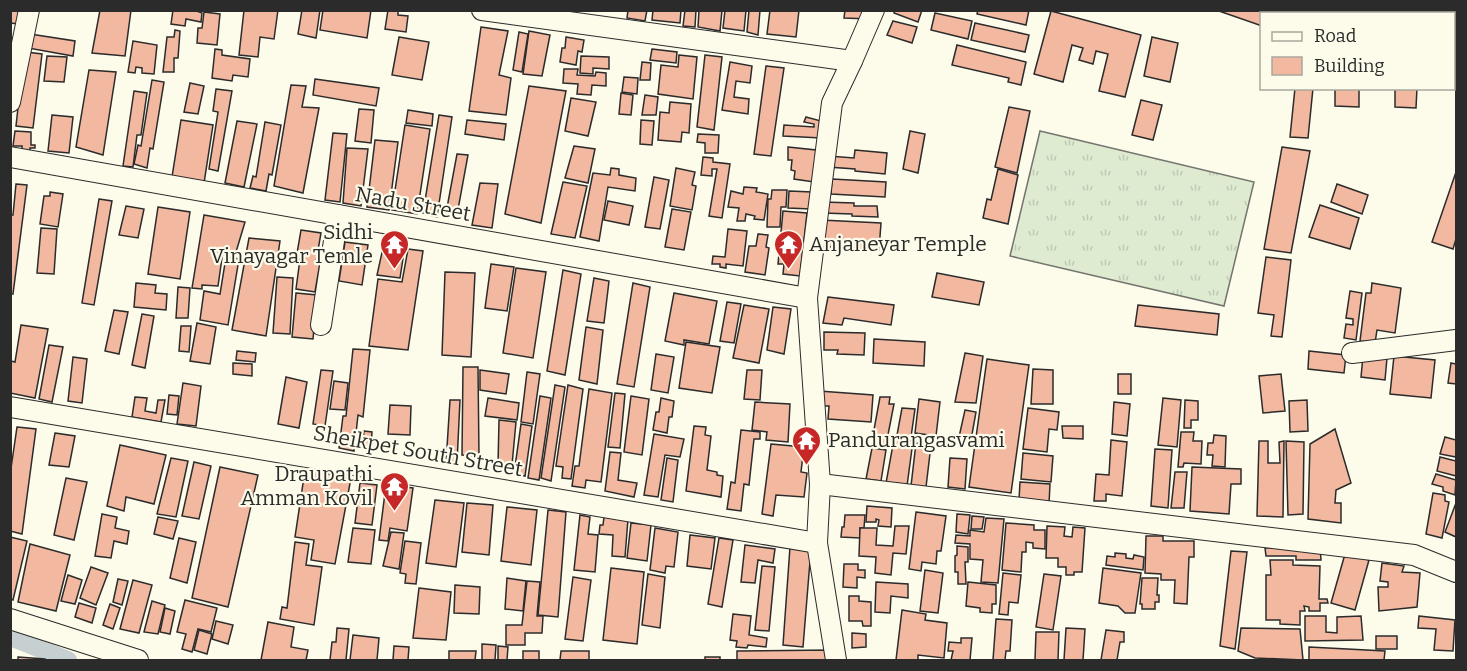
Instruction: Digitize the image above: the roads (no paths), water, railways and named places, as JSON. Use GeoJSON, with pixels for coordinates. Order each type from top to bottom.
{"type":"FeatureCollection","features":[{"type":"Feature","properties":{"kind":"street"},"geometry":{"type":"LineString","coordinates":[[10,102],[29,10]]}},
{"type":"Feature","properties":{"kind":"street"},"geometry":{"type":"LineString","coordinates":[[482,10],[852,61]]}},
{"type":"Feature","properties":{"kind":"street"},"geometry":{"type":"LineString","coordinates":[[836,660],[817,543],[820,484],[807,298],[832,103],[874,10]]}},
{"type":"Feature","properties":{"kind":"street","name":"Nadu Street"},"geometry":{"type":"LineString","coordinates":[[10,157],[807,298]]}},
{"type":"Feature","properties":{"kind":"street"},"geometry":{"type":"LineString","coordinates":[[321,325],[338,215]]}},
{"type":"Feature","properties":{"kind":"street"},"geometry":{"type":"LineString","coordinates":[[1352,353],[1456,340]]}},
{"type":"Feature","properties":{"kind":"street","name":"Sheikpet South Street"},"geometry":{"type":"LineString","coordinates":[[10,407],[817,543]]}},
{"type":"Feature","properties":{"kind":"street"},"geometry":{"type":"LineString","coordinates":[[820,484],[1414,555],[1456,572]]}},
{"type":"Feature","properties":{"kind":"street"},"geometry":{"type":"LineString","coordinates":[[10,620],[138,660]]}},
{"type":"Feature","properties":{"kind":"waterway"},"geometry":{"type":"LineString","coordinates":[[10,637],[68,660]]}},
{"type":"Feature","properties":{"kind":"place","name":"Sidhi Vinayagar Temle"},"geometry":{"type":"Point","coordinates":[394,270]}},
{"type":"Feature","properties":{"kind":"place","name":"Anjaneyar Temple"},"geometry":{"type":"Point","coordinates":[788,270]}},
{"type":"Feature","properties":{"kind":"place","name":"Pandurangasvami"},"geometry":{"type":"Point","coordinates":[807,466]}},
{"type":"Feature","properties":{"kind":"place","name":"Draupathi Amman Kovil"},"geometry":{"type":"Point","coordinates":[394,512]}}]}
